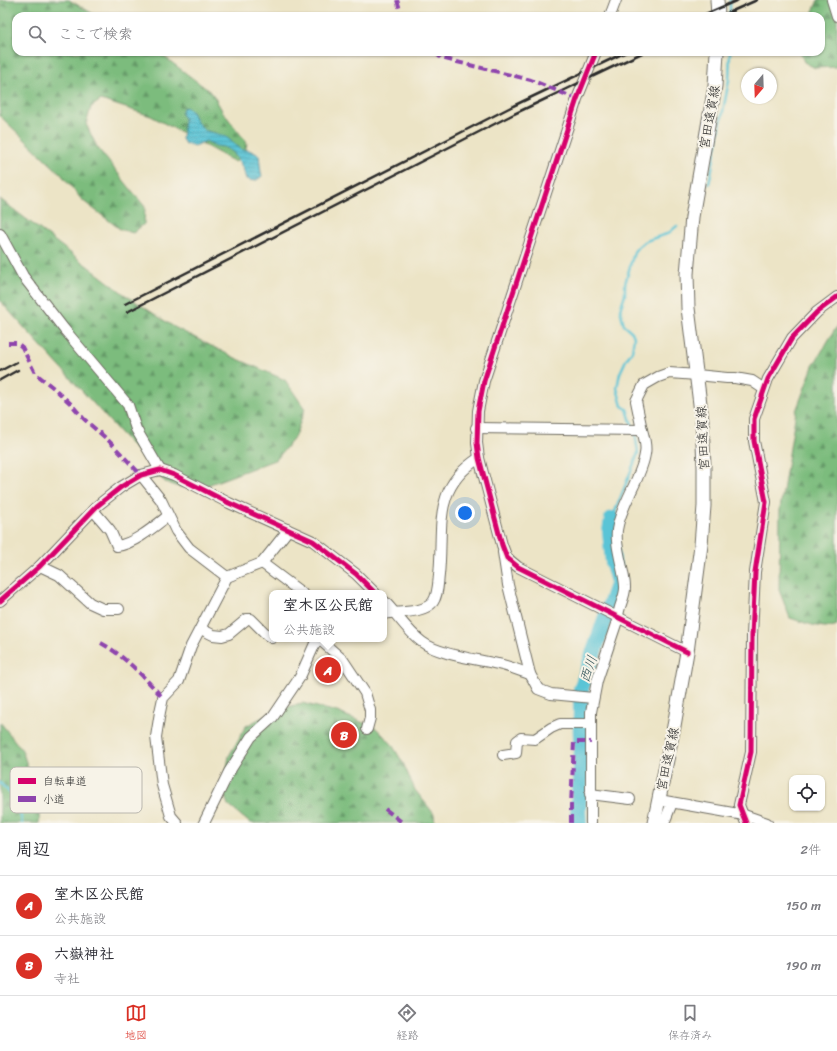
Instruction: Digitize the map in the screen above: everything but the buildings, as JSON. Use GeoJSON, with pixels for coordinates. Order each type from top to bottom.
{"type":"FeatureCollection","features":[{"type":"Feature","properties":{"kind":"main road"},"geometry":{"type":"LineString","coordinates":[[717,0],[718,12]]}},
{"type":"Feature","properties":{"kind":"main road","name":"宮田遠賀線"},"geometry":{"type":"LineString","coordinates":[[654,823],[665,802],[702,545],[704,467],[702,420],[688,308],[687,274],[693,209],[715,86],[718,56]]}},
{"type":"Feature","properties":{"kind":"street"},"geometry":{"type":"LineString","coordinates":[[612,12],[616,0]]}},
{"type":"Feature","properties":{"kind":"street"},"geometry":{"type":"LineString","coordinates":[[832,0],[837,16]]}},
{"type":"Feature","properties":{"kind":"street"},"geometry":{"type":"LineString","coordinates":[[594,56],[577,99],[484,381],[476,428],[479,458],[502,545],[507,558],[518,567],[687,652]]}},
{"type":"Feature","properties":{"kind":"street"},"geometry":{"type":"LineString","coordinates":[[0,234],[24,276],[64,329],[128,405],[136,429],[160,470]]}},
{"type":"Feature","properties":{"kind":"street"},"geometry":{"type":"LineString","coordinates":[[745,819],[739,805],[751,752],[752,636],[755,572],[766,502],[754,441],[754,419],[764,388],[792,338],[817,312],[837,297]]}},
{"type":"Feature","properties":{"kind":"street"},"geometry":{"type":"LineString","coordinates":[[591,823],[590,724],[593,698],[597,681],[618,618],[618,610],[625,587],[616,532],[624,507],[642,465],[645,454],[636,401],[644,385],[669,373],[735,378],[752,381],[764,388]]}},
{"type":"Feature","properties":{"kind":"street"},"geometry":{"type":"LineString","coordinates":[[476,428],[642,430]]}},
{"type":"Feature","properties":{"kind":"street"},"geometry":{"type":"LineString","coordinates":[[387,613],[418,611],[433,602],[438,590],[443,506],[448,492],[459,474],[468,465],[479,458]]}},
{"type":"Feature","properties":{"kind":"street"},"geometry":{"type":"LineString","coordinates":[[0,601],[40,566],[93,510],[121,486],[140,476],[160,470],[174,475],[229,503],[312,541],[356,574],[372,590]]}},
{"type":"Feature","properties":{"kind":"street"},"geometry":{"type":"LineString","coordinates":[[140,476],[161,500],[176,531],[189,548],[227,577]]}},
{"type":"Feature","properties":{"kind":"street"},"geometry":{"type":"LineString","coordinates":[[93,510],[108,527],[117,546],[123,545],[138,537],[168,516]]}},
{"type":"Feature","properties":{"kind":"street"},"geometry":{"type":"LineString","coordinates":[[177,823],[171,816],[162,785],[156,737],[163,698],[179,681],[191,646],[227,577],[262,563],[285,534],[287,529]]}},
{"type":"Feature","properties":{"kind":"street"},"geometry":{"type":"LineString","coordinates":[[502,545],[508,585],[530,674],[538,689],[551,694],[593,698]]}},
{"type":"Feature","properties":{"kind":"street"},"geometry":{"type":"LineString","coordinates":[[262,563],[298,590]]}},
{"type":"Feature","properties":{"kind":"street"},"geometry":{"type":"LineString","coordinates":[[40,566],[59,576],[90,603],[103,609],[119,609]]}},
{"type":"Feature","properties":{"kind":"street"},"geometry":{"type":"LineString","coordinates":[[387,604],[405,626],[422,643],[445,652],[500,664],[530,674]]}},
{"type":"Feature","properties":{"kind":"street"},"geometry":{"type":"LineString","coordinates":[[200,629],[222,636],[230,634],[247,619],[251,619],[269,636]]}},
{"type":"Feature","properties":{"kind":"street"},"geometry":{"type":"LineString","coordinates":[[204,823],[229,772],[248,743],[252,737],[273,717],[300,677],[315,642]]}},
{"type":"Feature","properties":{"kind":"street"},"geometry":{"type":"LineString","coordinates":[[319,642],[343,660],[365,693],[370,710],[370,718],[367,729]]}},
{"type":"Feature","properties":{"kind":"street"},"geometry":{"type":"LineString","coordinates":[[503,755],[516,753],[517,741],[521,738],[535,739],[551,728],[560,724],[590,724]]}},
{"type":"Feature","properties":{"kind":"street"},"geometry":{"type":"LineString","coordinates":[[590,794],[630,799]]}},
{"type":"Feature","properties":{"kind":"street"},"geometry":{"type":"LineString","coordinates":[[664,823],[665,802],[767,823]]}},
{"type":"Feature","properties":{"kind":"green space"},"geometry":{"type":"Polygon","coordinates":[[[0,0],[69,0],[90,12],[12,12],[12,56],[163,56],[212,93],[223,112],[247,143],[244,157],[235,162],[151,116],[101,100],[91,107],[86,124],[97,147],[145,207],[144,224],[133,233],[120,229],[82,200],[61,174],[0,116],[0,0]]]}},
{"type":"Feature","properties":{"kind":"green space"},"geometry":{"type":"Polygon","coordinates":[[[818,0],[837,0],[837,67],[815,68],[804,62],[802,56],[825,56],[825,12],[813,12],[818,0]]]}},
{"type":"Feature","properties":{"kind":"green space"},"geometry":{"type":"Polygon","coordinates":[[[0,199],[124,294],[174,327],[231,356],[285,380],[305,409],[295,436],[277,459],[205,486],[179,487],[165,482],[0,301],[0,199]]]}},
{"type":"Feature","properties":{"kind":"green space"},"geometry":{"type":"Polygon","coordinates":[[[837,326],[837,625],[826,627],[790,618],[779,590],[780,509],[796,411],[813,366],[837,326]]]}},
{"type":"Feature","properties":{"kind":"green space"},"geometry":{"type":"Polygon","coordinates":[[[302,703],[337,712],[376,728],[391,743],[403,763],[415,790],[434,814],[435,823],[250,823],[228,805],[223,791],[229,756],[246,726],[274,711],[302,703]]]}},
{"type":"Feature","properties":{"kind":"green space"},"geometry":{"type":"Polygon","coordinates":[[[0,722],[22,750],[28,767],[10,767],[10,813],[40,813],[39,823],[0,823],[0,722]]]}},
{"type":"Feature","properties":{"kind":"water"},"geometry":{"type":"Polygon","coordinates":[[[186,107],[192,112],[197,122],[204,130],[225,136],[242,150],[249,150],[259,155],[262,176],[255,180],[246,179],[243,168],[233,152],[224,147],[216,146],[206,141],[195,146],[185,144],[182,139],[184,119],[181,113],[183,108],[186,107]]]}},
{"type":"Feature","properties":{"kind":"waterway"},"geometry":{"type":"LineString","coordinates":[[730,0],[730,12]]}},
{"type":"Feature","properties":{"kind":"waterway"},"geometry":{"type":"LineString","coordinates":[[709,184],[729,80],[730,56]]}},
{"type":"Feature","properties":{"kind":"waterway"},"geometry":{"type":"LineString","coordinates":[[633,428],[627,409],[622,406],[617,388],[620,373],[632,351],[634,337],[632,332],[624,325],[620,309],[625,295],[625,284],[634,252],[637,248],[649,240],[667,234],[677,226]]}},
{"type":"Feature","properties":{"kind":"waterway"},"geometry":{"type":"LineString","coordinates":[[612,519],[638,453],[635,433]]}},
{"type":"Feature","properties":{"kind":"waterway","name":"西川"},"geometry":{"type":"LineString","coordinates":[[579,823],[578,812],[582,749],[581,689],[618,582],[613,563],[610,531],[612,519]]}},
{"type":"Feature","properties":{"kind":"waterway"},"geometry":{"type":"LineString","coordinates":[[0,783],[10,793]]}},
{"type":"Feature","properties":{"kind":"waterway"},"geometry":{"type":"LineString","coordinates":[[20,813],[22,823]]}},
{"type":"Feature","properties":{"kind":"railway"},"geometry":{"type":"LineString","coordinates":[[710,12],[738,0]]}},
{"type":"Feature","properties":{"kind":"railway"},"geometry":{"type":"LineString","coordinates":[[730,12],[757,0]]}},
{"type":"Feature","properties":{"kind":"railway"},"geometry":{"type":"LineString","coordinates":[[125,304],[513,106],[618,56]]}},
{"type":"Feature","properties":{"kind":"railway"},"geometry":{"type":"LineString","coordinates":[[127,312],[514,114],[636,56]]}},
{"type":"Feature","properties":{"kind":"railway"},"geometry":{"type":"LineString","coordinates":[[0,371],[17,362]]}},
{"type":"Feature","properties":{"kind":"railway"},"geometry":{"type":"LineString","coordinates":[[0,380],[18,370]]}},
{"type":"Feature","properties":{"kind":"marked path"},"geometry":{"type":"LineString","coordinates":[[397,0],[401,12]]}},
{"type":"Feature","properties":{"kind":"marked path"},"geometry":{"type":"LineString","coordinates":[[439,56],[441,58],[531,80],[577,99]]}},
{"type":"Feature","properties":{"kind":"marked path"},"geometry":{"type":"LineString","coordinates":[[8,343],[17,343],[22,347],[35,373],[71,404],[84,419],[109,441],[141,475]]}},
{"type":"Feature","properties":{"kind":"marked path"},"geometry":{"type":"LineString","coordinates":[[101,643],[118,654],[142,675],[163,698]]}},
{"type":"Feature","properties":{"kind":"marked path"},"geometry":{"type":"LineString","coordinates":[[571,823],[574,742],[591,742]]}},
{"type":"Feature","properties":{"kind":"marked path"},"geometry":{"type":"LineString","coordinates":[[385,809],[403,823]]}},
{"type":"Feature","properties":{"kind":"cycle path"},"geometry":{"type":"LineString","coordinates":[[594,56],[577,99],[484,381],[478,411],[477,443],[479,458],[502,545],[507,558],[518,567],[687,652]]}},
{"type":"Feature","properties":{"kind":"cycle path"},"geometry":{"type":"LineString","coordinates":[[746,823],[739,805],[751,752],[752,636],[755,572],[766,502],[754,441],[754,419],[768,379],[792,338],[817,312],[837,297]]}},
{"type":"Feature","properties":{"kind":"cycle path"},"geometry":{"type":"LineString","coordinates":[[0,601],[40,566],[97,506],[121,487],[141,475],[160,470],[174,475],[229,503],[313,541],[356,574],[372,590]]}},
{"type":"Feature","properties":{"kind":"place","name":"室木区公民館"},"geometry":{"type":"Point","coordinates":[328,670]}},
{"type":"Feature","properties":{"kind":"place","name":"六嶽神社"},"geometry":{"type":"Point","coordinates":[344,735]}}]}
